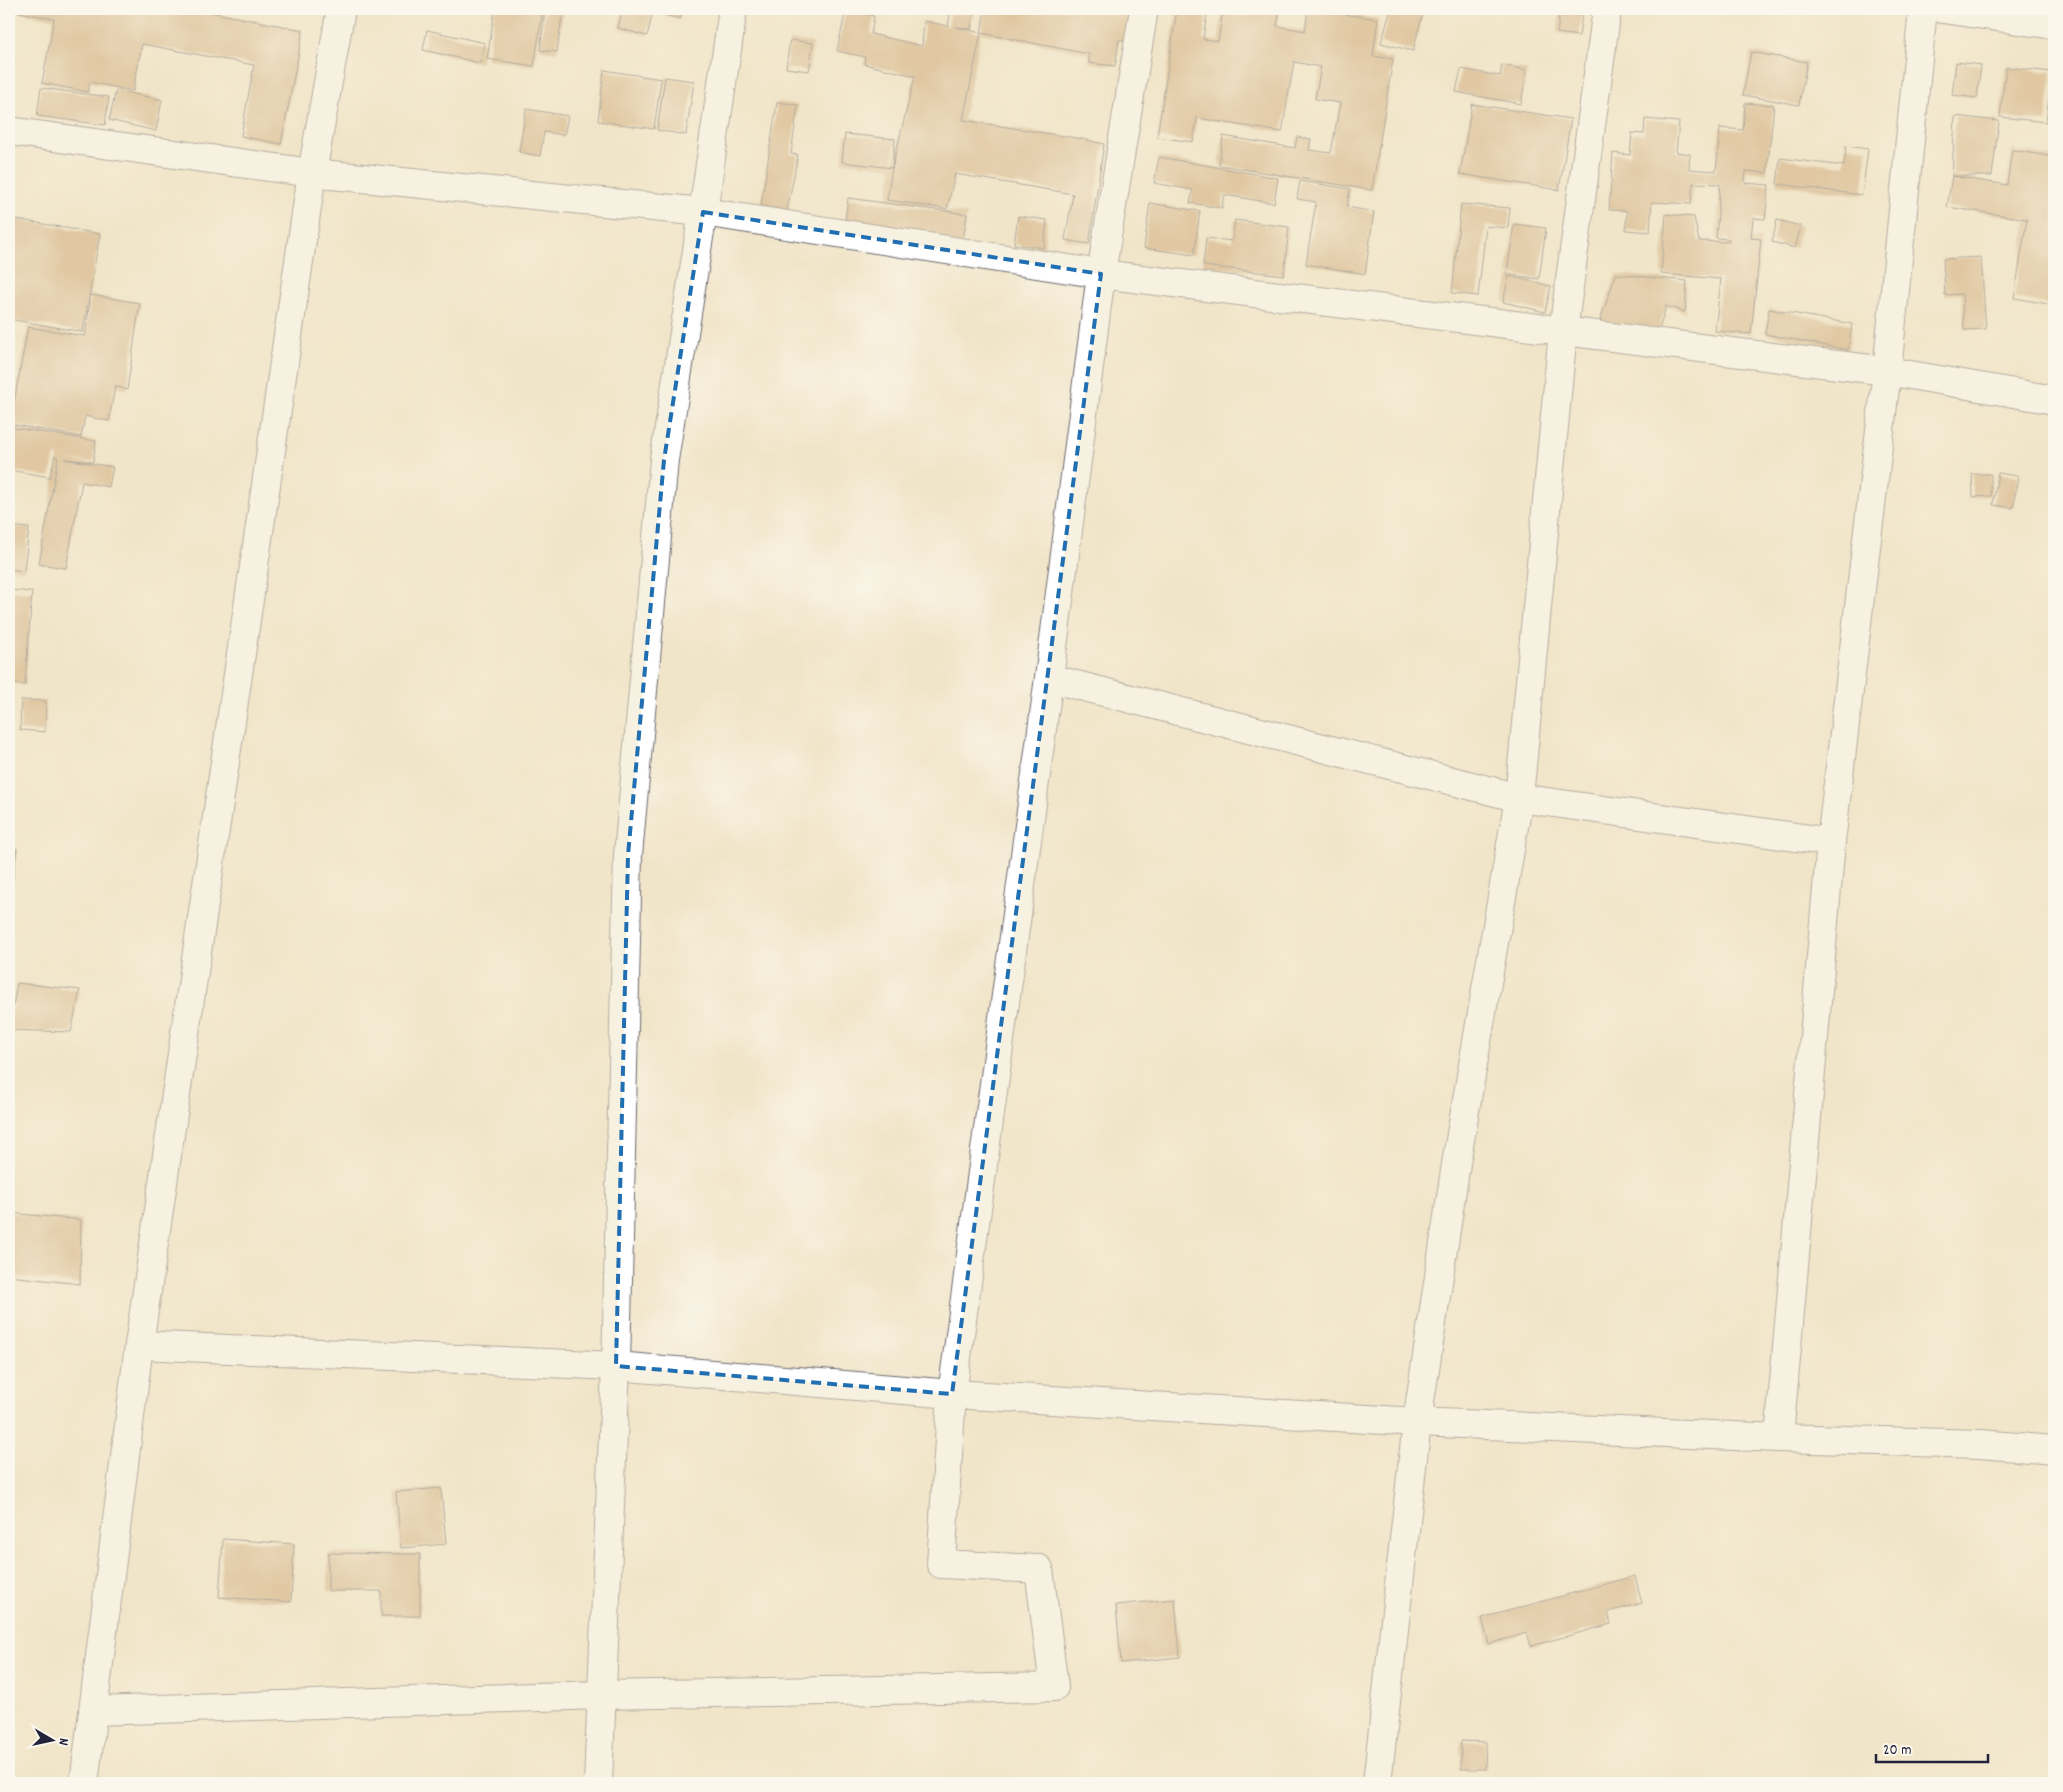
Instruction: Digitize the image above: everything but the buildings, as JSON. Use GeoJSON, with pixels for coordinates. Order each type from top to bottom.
{"type":"FeatureCollection","features":[{"type":"Feature","properties":{"kind":"street"},"geometry":{"type":"LineString","coordinates":[[84,1783],[139,1345],[312,173],[341,9]]}},
{"type":"Feature","properties":{"kind":"street"},"geometry":{"type":"LineString","coordinates":[[598,1783],[616,1366],[628,854],[664,460],[734,9]]}},
{"type":"Feature","properties":{"kind":"street"},"geometry":{"type":"LineString","coordinates":[[92,1711],[601,1695],[1054,1687],[1039,1569],[941,1564],[952,1394],[1049,678],[1101,274],[1144,9]]}},
{"type":"Feature","properties":{"kind":"street"},"geometry":{"type":"LineString","coordinates":[[1377,1783],[1417,1422],[1456,1157],[1518,798],[1564,331],[1607,9]]}},
{"type":"Feature","properties":{"kind":"street"},"geometry":{"type":"LineString","coordinates":[[1779,1438],[1831,842],[1887,372],[1923,9]]}},
{"type":"Feature","properties":{"kind":"street"},"geometry":{"type":"LineString","coordinates":[[1943,9],[2054,25]]}},
{"type":"Feature","properties":{"kind":"street"},"geometry":{"type":"LineString","coordinates":[[9,130],[312,173],[703,212],[1101,274],[1887,372],[2054,400]]}},
{"type":"Feature","properties":{"kind":"street"},"geometry":{"type":"LineString","coordinates":[[1049,678],[1518,798],[1831,842]]}},
{"type":"Feature","properties":{"kind":"street"},"geometry":{"type":"LineString","coordinates":[[139,1345],[616,1366],[952,1394],[1417,1422],[1779,1438],[1980,1444],[2054,1450]]}},
{"type":"Feature","properties":{"kind":"highlighted area"},"geometry":{"type":"Polygon","coordinates":[[[703,212],[1101,274],[952,1394],[616,1366],[628,855],[664,460],[703,212]]]}}]}
